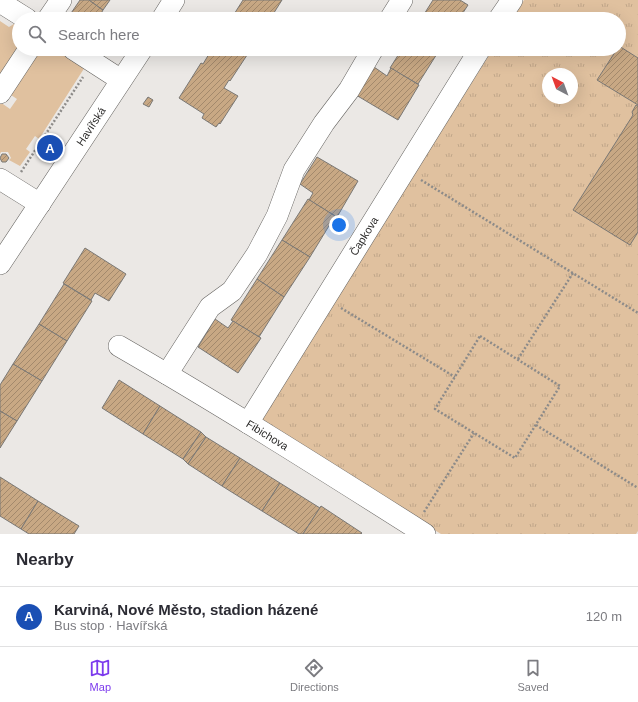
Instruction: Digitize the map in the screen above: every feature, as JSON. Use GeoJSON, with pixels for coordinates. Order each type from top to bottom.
{"type":"FeatureCollection","features":[{"type":"Feature","properties":{"kind":"street"},"geometry":{"type":"LineString","coordinates":[[53,12],[61,0]]}},
{"type":"Feature","properties":{"kind":"street"},"geometry":{"type":"LineString","coordinates":[[166,12],[174,0]]}},
{"type":"Feature","properties":{"kind":"street"},"geometry":{"type":"LineString","coordinates":[[394,12],[402,0]]}},
{"type":"Feature","properties":{"kind":"street"},"geometry":{"type":"LineString","coordinates":[[504,12],[512,0]]}},
{"type":"Feature","properties":{"kind":"street"},"geometry":{"type":"LineString","coordinates":[[0,2],[16,12]]}},
{"type":"Feature","properties":{"kind":"street"},"geometry":{"type":"LineString","coordinates":[[0,93],[24,56]]}},
{"type":"Feature","properties":{"kind":"street"},"geometry":{"type":"LineString","coordinates":[[84,56],[121,80]]}},
{"type":"Feature","properties":{"kind":"street","name":"Havířská"},"geometry":{"type":"LineString","coordinates":[[0,264],[137,56]]}},
{"type":"Feature","properties":{"kind":"street"},"geometry":{"type":"LineString","coordinates":[[167,374],[210,307],[232,291],[257,254],[277,216],[294,170],[324,123],[348,90],[369,56]]}},
{"type":"Feature","properties":{"kind":"street","name":"Čapkova"},"geometry":{"type":"LineString","coordinates":[[248,423],[476,56]]}},
{"type":"Feature","properties":{"kind":"street"},"geometry":{"type":"LineString","coordinates":[[6,182],[40,204]]}},
{"type":"Feature","properties":{"kind":"street","name":"Fibichova"},"geometry":{"type":"LineString","coordinates":[[119,346],[248,423],[416,532]]}},
{"type":"Feature","properties":{"kind":"path"},"geometry":{"type":"LineString","coordinates":[[6,182],[93,62]]}},
{"type":"Feature","properties":{"kind":"path"},"geometry":{"type":"LineString","coordinates":[[406,170],[638,313]]}},
{"type":"Feature","properties":{"kind":"path"},"geometry":{"type":"LineString","coordinates":[[518,359],[573,273]]}},
{"type":"Feature","properties":{"kind":"path"},"geometry":{"type":"LineString","coordinates":[[325,298],[455,377]]}},
{"type":"Feature","properties":{"kind":"path"},"geometry":{"type":"LineString","coordinates":[[480,336],[518,359],[560,386],[515,458],[435,409],[480,336]]}},
{"type":"Feature","properties":{"kind":"path"},"geometry":{"type":"LineString","coordinates":[[536,425],[638,488]]}},
{"type":"Feature","properties":{"kind":"path"},"geometry":{"type":"LineString","coordinates":[[416,532],[474,433]]}},
{"type":"Feature","properties":{"kind":"green space"},"geometry":{"type":"Polygon","coordinates":[[[524,0],[638,0],[638,531],[636,534],[441,534],[259,420],[489,56],[626,56],[626,12],[516,12],[524,0]]]}},
{"type":"Feature","properties":{"kind":"green space"},"geometry":{"type":"Polygon","coordinates":[[[0,21],[9,27],[12,25],[12,56],[15,56],[0,86],[0,21]]]}},
{"type":"Feature","properties":{"kind":"green space"},"geometry":{"type":"Polygon","coordinates":[[[29,56],[68,56],[85,67],[39,139],[35,136],[26,149],[30,152],[20,166],[9,160],[11,158],[8,152],[1,152],[0,154],[0,102],[10,109],[17,99],[5,91],[29,56]]]}},
{"type":"Feature","properties":{"kind":"building"},"geometry":{"type":"Polygon","coordinates":[[[80,0],[89,0],[103,10],[102,12],[72,12],[80,0]]]}},
{"type":"Feature","properties":{"kind":"building"},"geometry":{"type":"Polygon","coordinates":[[[89,0],[110,0],[103,10],[89,0]]]}},
{"type":"Feature","properties":{"kind":"building"},"geometry":{"type":"Polygon","coordinates":[[[243,0],[282,0],[274,12],[235,12],[243,0]]]}},
{"type":"Feature","properties":{"kind":"building"},"geometry":{"type":"Polygon","coordinates":[[[433,0],[460,0],[468,5],[464,12],[425,12],[433,0]]]}},
{"type":"Feature","properties":{"kind":"building"},"geometry":{"type":"Polygon","coordinates":[[[626,50],[638,58],[638,105],[597,80],[612,56],[626,56],[626,50]]]}},
{"type":"Feature","properties":{"kind":"building"},"geometry":{"type":"Polygon","coordinates":[[[208,56],[246,56],[224,88],[238,96],[220,124],[219,123],[216,127],[202,118],[204,114],[179,98],[201,63],[203,64],[208,56]]]}},
{"type":"Feature","properties":{"kind":"building"},"geometry":{"type":"Polygon","coordinates":[[[398,56],[436,56],[418,84],[390,68],[398,56]]]}},
{"type":"Feature","properties":{"kind":"building"},"geometry":{"type":"Polygon","coordinates":[[[374,67],[387,76],[391,68],[419,85],[398,120],[356,95],[374,67]]]}},
{"type":"Feature","properties":{"kind":"building"},"geometry":{"type":"Polygon","coordinates":[[[148,97],[153,100],[149,107],[143,104],[148,97]]]}},
{"type":"Feature","properties":{"kind":"building"},"geometry":{"type":"Polygon","coordinates":[[[636,105],[638,106],[638,232],[630,245],[573,210],[633,115],[632,112],[636,105]]]}},
{"type":"Feature","properties":{"kind":"building"},"geometry":{"type":"Polygon","coordinates":[[[2,154],[6,154],[9,158],[6,162],[2,162],[0,158],[2,154]]]}},
{"type":"Feature","properties":{"kind":"building"},"geometry":{"type":"Polygon","coordinates":[[[317,157],[358,181],[337,217],[309,200],[313,193],[300,184],[317,157]]]}},
{"type":"Feature","properties":{"kind":"building"},"geometry":{"type":"Polygon","coordinates":[[[308,199],[335,216],[310,257],[282,240],[308,199]]]}},
{"type":"Feature","properties":{"kind":"building"},"geometry":{"type":"Polygon","coordinates":[[[282,240],[310,257],[284,297],[257,279],[282,240]]]}},
{"type":"Feature","properties":{"kind":"building"},"geometry":{"type":"Polygon","coordinates":[[[85,248],[126,274],[109,301],[95,293],[91,300],[63,283],[85,248]]]}},
{"type":"Feature","properties":{"kind":"building"},"geometry":{"type":"Polygon","coordinates":[[[257,279],[284,297],[259,337],[231,320],[257,279]]]}},
{"type":"Feature","properties":{"kind":"building"},"geometry":{"type":"Polygon","coordinates":[[[64,284],[92,301],[67,341],[39,324],[64,284]]]}},
{"type":"Feature","properties":{"kind":"building"},"geometry":{"type":"Polygon","coordinates":[[[215,319],[228,328],[233,321],[261,338],[238,373],[198,347],[215,319]]]}},
{"type":"Feature","properties":{"kind":"building"},"geometry":{"type":"Polygon","coordinates":[[[39,324],[67,341],[42,381],[13,364],[39,324]]]}},
{"type":"Feature","properties":{"kind":"building"},"geometry":{"type":"Polygon","coordinates":[[[13,364],[42,381],[17,421],[0,411],[0,385],[13,364]]]}},
{"type":"Feature","properties":{"kind":"building"},"geometry":{"type":"Polygon","coordinates":[[[119,380],[160,406],[143,434],[102,408],[119,380]]]}},
{"type":"Feature","properties":{"kind":"building"},"geometry":{"type":"Polygon","coordinates":[[[160,406],[201,432],[183,459],[143,434],[160,406]]]}},
{"type":"Feature","properties":{"kind":"building"},"geometry":{"type":"Polygon","coordinates":[[[0,411],[17,421],[0,448],[0,411]]]}},
{"type":"Feature","properties":{"kind":"building"},"geometry":{"type":"Polygon","coordinates":[[[201,432],[206,437],[188,464],[183,459],[201,432]]]}},
{"type":"Feature","properties":{"kind":"building"},"geometry":{"type":"Polygon","coordinates":[[[206,437],[240,458],[222,486],[188,464],[206,437]]]}},
{"type":"Feature","properties":{"kind":"building"},"geometry":{"type":"Polygon","coordinates":[[[240,458],[280,483],[262,511],[222,486],[240,458]]]}},
{"type":"Feature","properties":{"kind":"building"},"geometry":{"type":"Polygon","coordinates":[[[0,477],[38,501],[21,529],[0,516],[0,477]]]}},
{"type":"Feature","properties":{"kind":"building"},"geometry":{"type":"Polygon","coordinates":[[[280,483],[320,508],[303,534],[299,534],[262,511],[280,483]]]}},
{"type":"Feature","properties":{"kind":"building"},"geometry":{"type":"Polygon","coordinates":[[[38,501],[79,526],[74,534],[29,534],[21,529],[38,501]]]}},
{"type":"Feature","properties":{"kind":"building"},"geometry":{"type":"Polygon","coordinates":[[[321,506],[362,533],[303,534],[321,506]]]}},
{"type":"Feature","properties":{"kind":"place","name":"Karviná, Nové Město, stadion házené"},"geometry":{"type":"Point","coordinates":[50,148]}}]}
